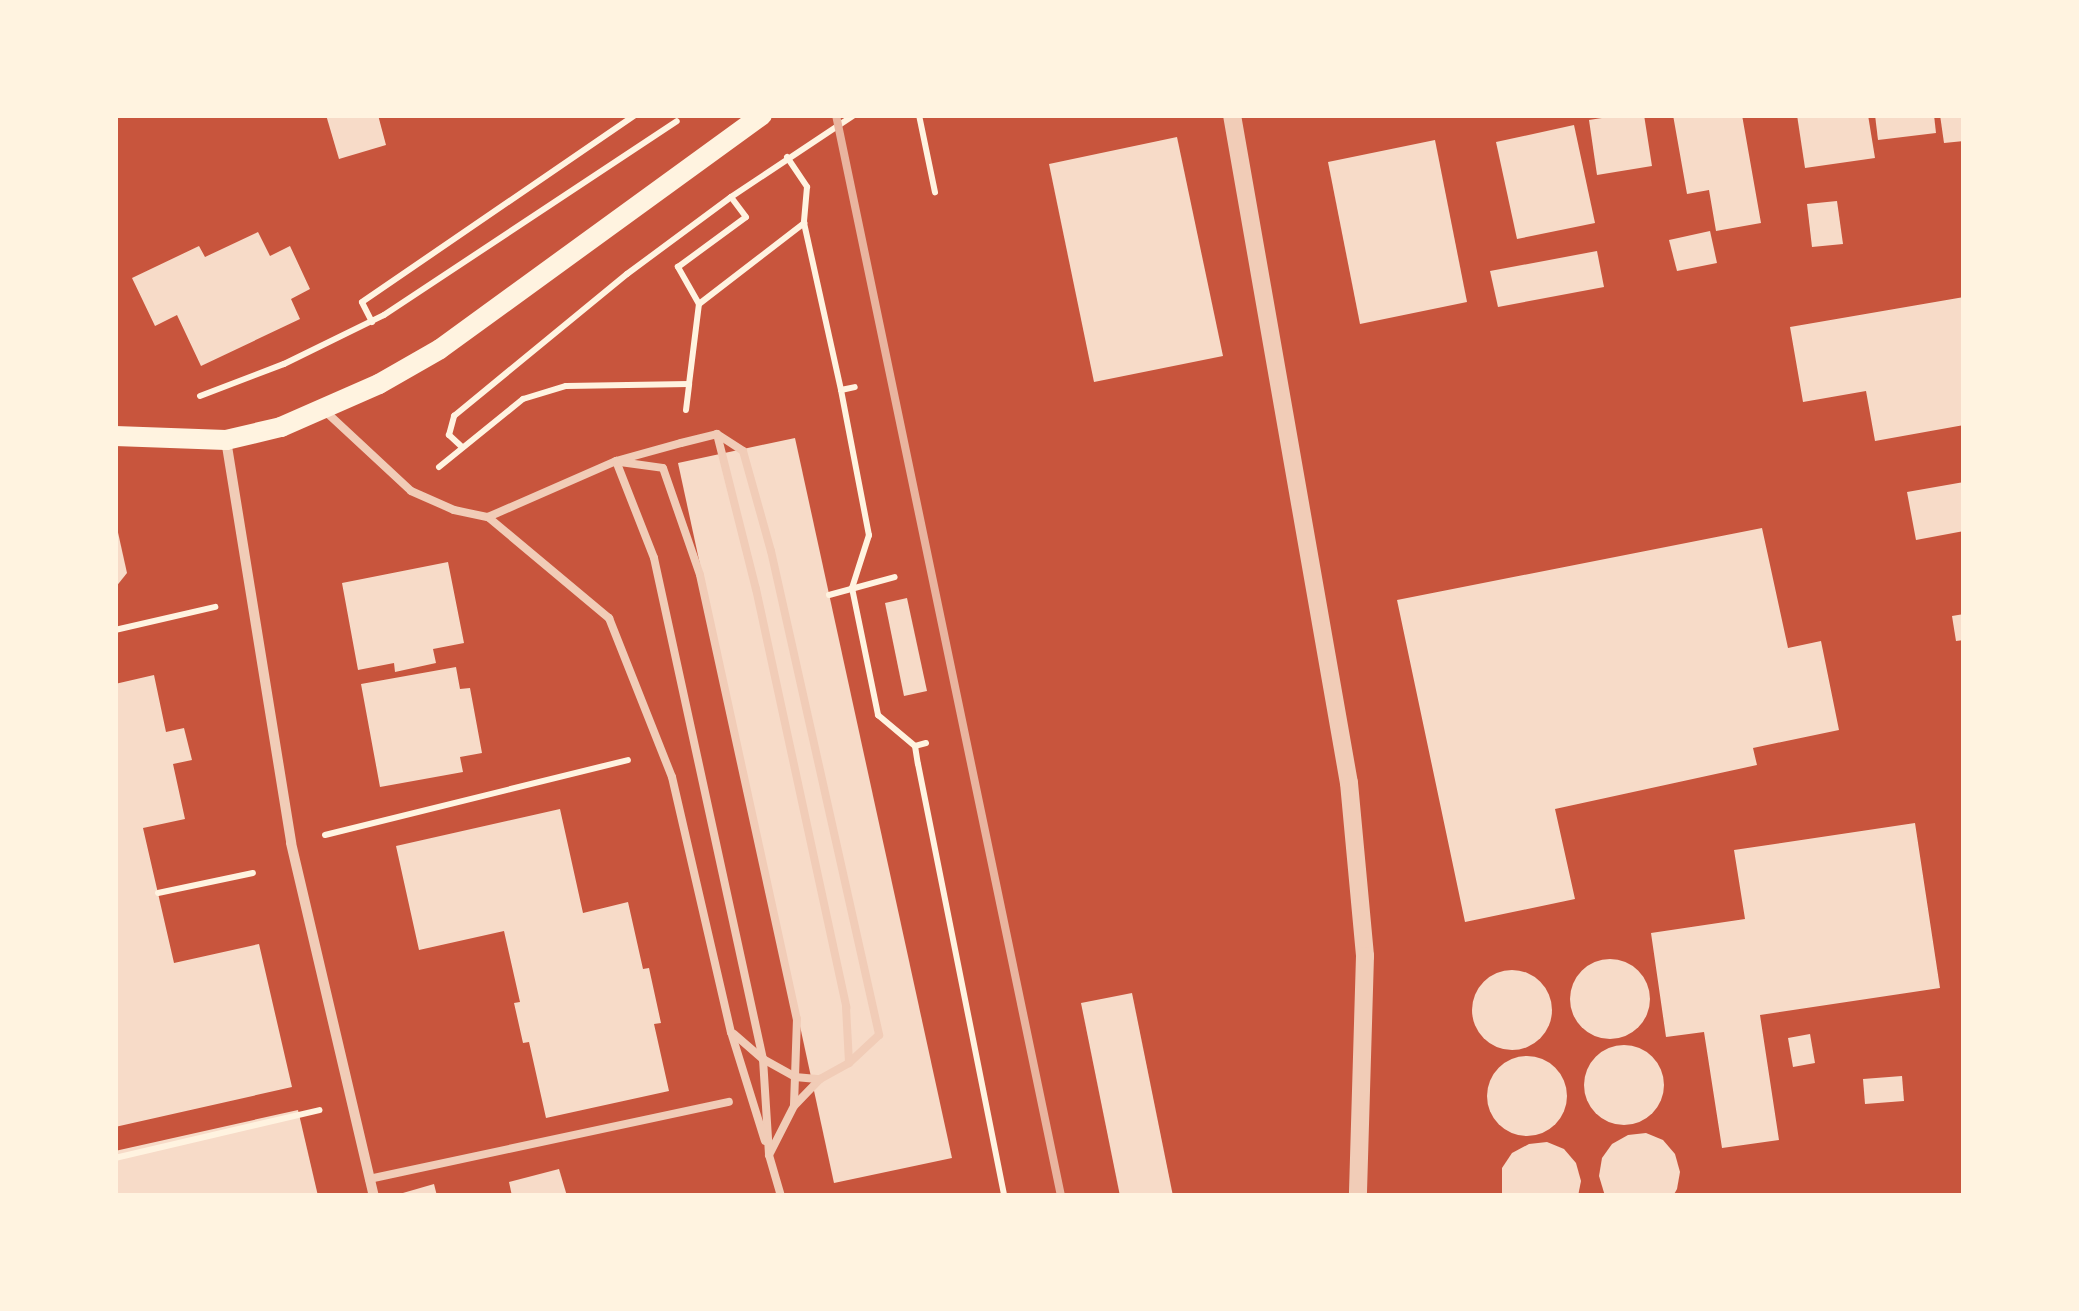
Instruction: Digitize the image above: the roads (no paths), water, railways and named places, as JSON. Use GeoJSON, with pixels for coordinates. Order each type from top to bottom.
{"type":"FeatureCollection","features":[{"type":"Feature","properties":{"kind":"main road"},"geometry":{"type":"LineString","coordinates":[[115,436],[226,440],[281,427],[324,410],[440,349],[762,115]]}},
{"type":"Feature","properties":{"kind":"street"},"geometry":{"type":"LineString","coordinates":[[1232,115],[1348,783],[1365,956],[1358,1196]]}},
{"type":"Feature","properties":{"kind":"street"},"geometry":{"type":"LineString","coordinates":[[226,440],[291,842],[349,1103],[374,1196]]}},
{"type":"Feature","properties":{"kind":"lane"},"geometry":{"type":"LineString","coordinates":[[324,410],[411,491],[454,510],[488,517],[609,618],[672,777],[731,1032],[781,1196]]}},
{"type":"Feature","properties":{"kind":"lane"},"geometry":{"type":"LineString","coordinates":[[488,517],[616,462],[716,434],[744,450],[771,551],[879,1035],[850,1062],[820,1079],[794,1106],[770,1155]]}},
{"type":"Feature","properties":{"kind":"lane"},"geometry":{"type":"LineString","coordinates":[[716,434],[756,589],[842,988],[850,1062]]}},
{"type":"Feature","properties":{"kind":"lane"},"geometry":{"type":"LineString","coordinates":[[616,462],[654,558],[763,1060],[770,1155]]}},
{"type":"Feature","properties":{"kind":"lane"},"geometry":{"type":"LineString","coordinates":[[616,462],[663,468],[700,575],[798,1019],[794,1106]]}},
{"type":"Feature","properties":{"kind":"lane"},"geometry":{"type":"LineString","coordinates":[[731,1032],[763,1060],[795,1076],[820,1079]]}},
{"type":"Feature","properties":{"kind":"lane"},"geometry":{"type":"LineString","coordinates":[[369,1179],[729,1102]]}},
{"type":"Feature","properties":{"kind":"railway"},"geometry":{"type":"LineString","coordinates":[[836,115],[1061,1196]]}}]}
